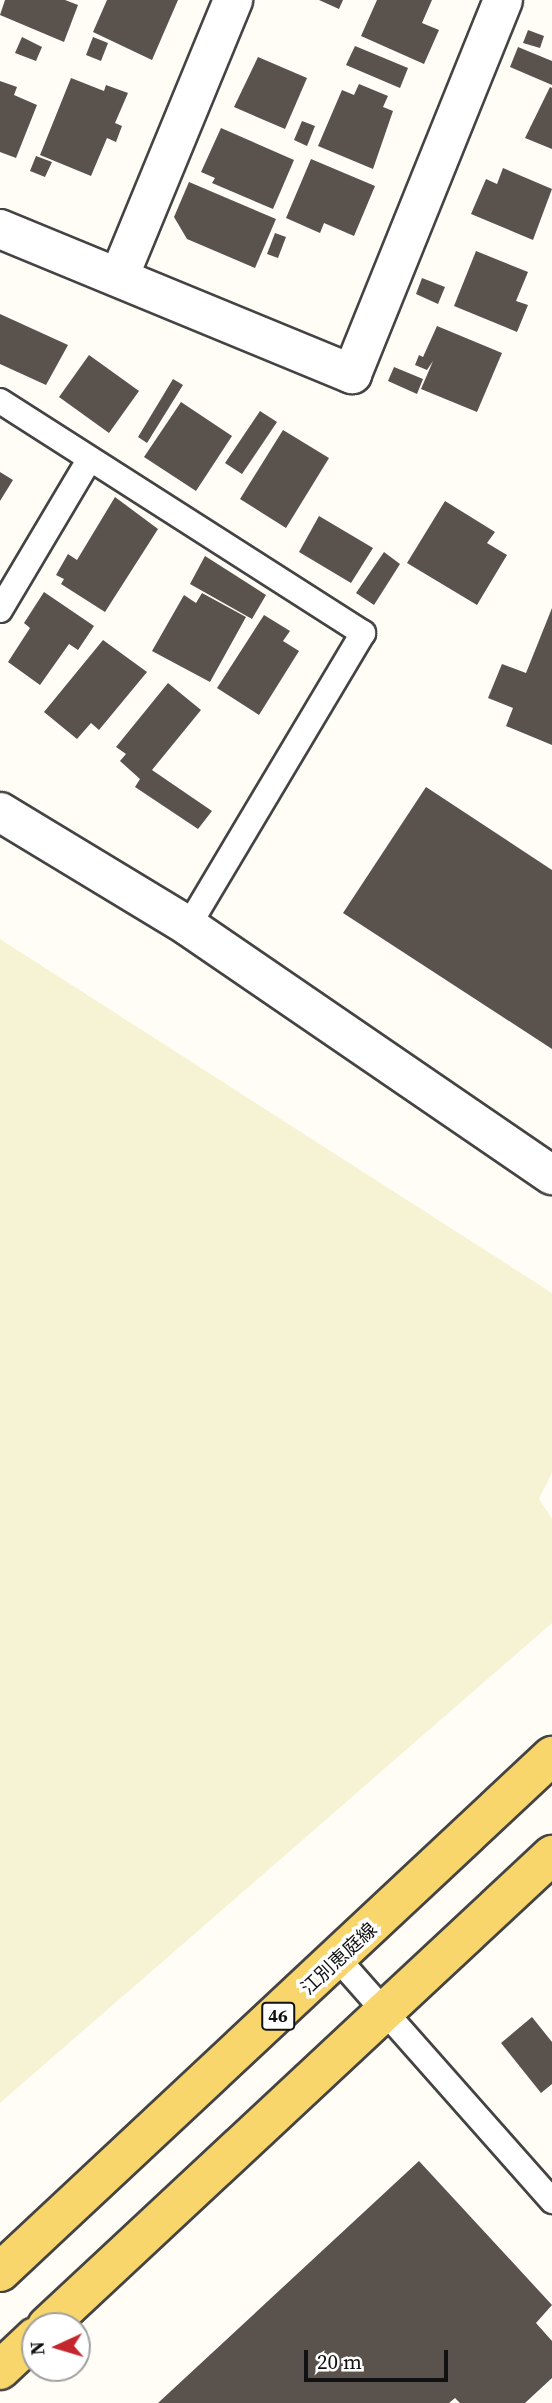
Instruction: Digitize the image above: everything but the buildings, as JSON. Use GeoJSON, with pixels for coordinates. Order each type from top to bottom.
{"type":"FeatureCollection","features":[{"type":"Feature","properties":{"kind":"main road","name":"江別恵庭線"},"geometry":{"type":"LineString","coordinates":[[0,2272],[338,1960],[552,1756]]}},
{"type":"Feature","properties":{"kind":"main road"},"geometry":{"type":"LineString","coordinates":[[62,2312],[386,2013],[552,1855]]}},
{"type":"Feature","properties":{"kind":"main road"},"geometry":{"type":"LineString","coordinates":[[0,2370],[21,2350]]}},
{"type":"Feature","properties":{"kind":"street"},"geometry":{"type":"LineString","coordinates":[[119,276],[233,0]]}},
{"type":"Feature","properties":{"kind":"street"},"geometry":{"type":"LineString","coordinates":[[0,229],[352,374],[503,0]]}},
{"type":"Feature","properties":{"kind":"street"},"geometry":{"type":"LineString","coordinates":[[0,813],[188,926],[552,1175]]}},
{"type":"Feature","properties":{"kind":"lane"},"geometry":{"type":"LineString","coordinates":[[0,401],[363,633],[188,926]]}},
{"type":"Feature","properties":{"kind":"lane"},"geometry":{"type":"LineString","coordinates":[[0,610],[89,460]]}},
{"type":"Feature","properties":{"kind":"lane"},"geometry":{"type":"LineString","coordinates":[[338,1960],[552,2202]]}},
{"type":"Feature","properties":{"kind":"shaded area"},"geometry":{"type":"Polygon","coordinates":[[[0,939],[552,1293],[552,1473],[539,1499],[552,1519],[552,1623],[0,2103],[0,939]]]}}]}
